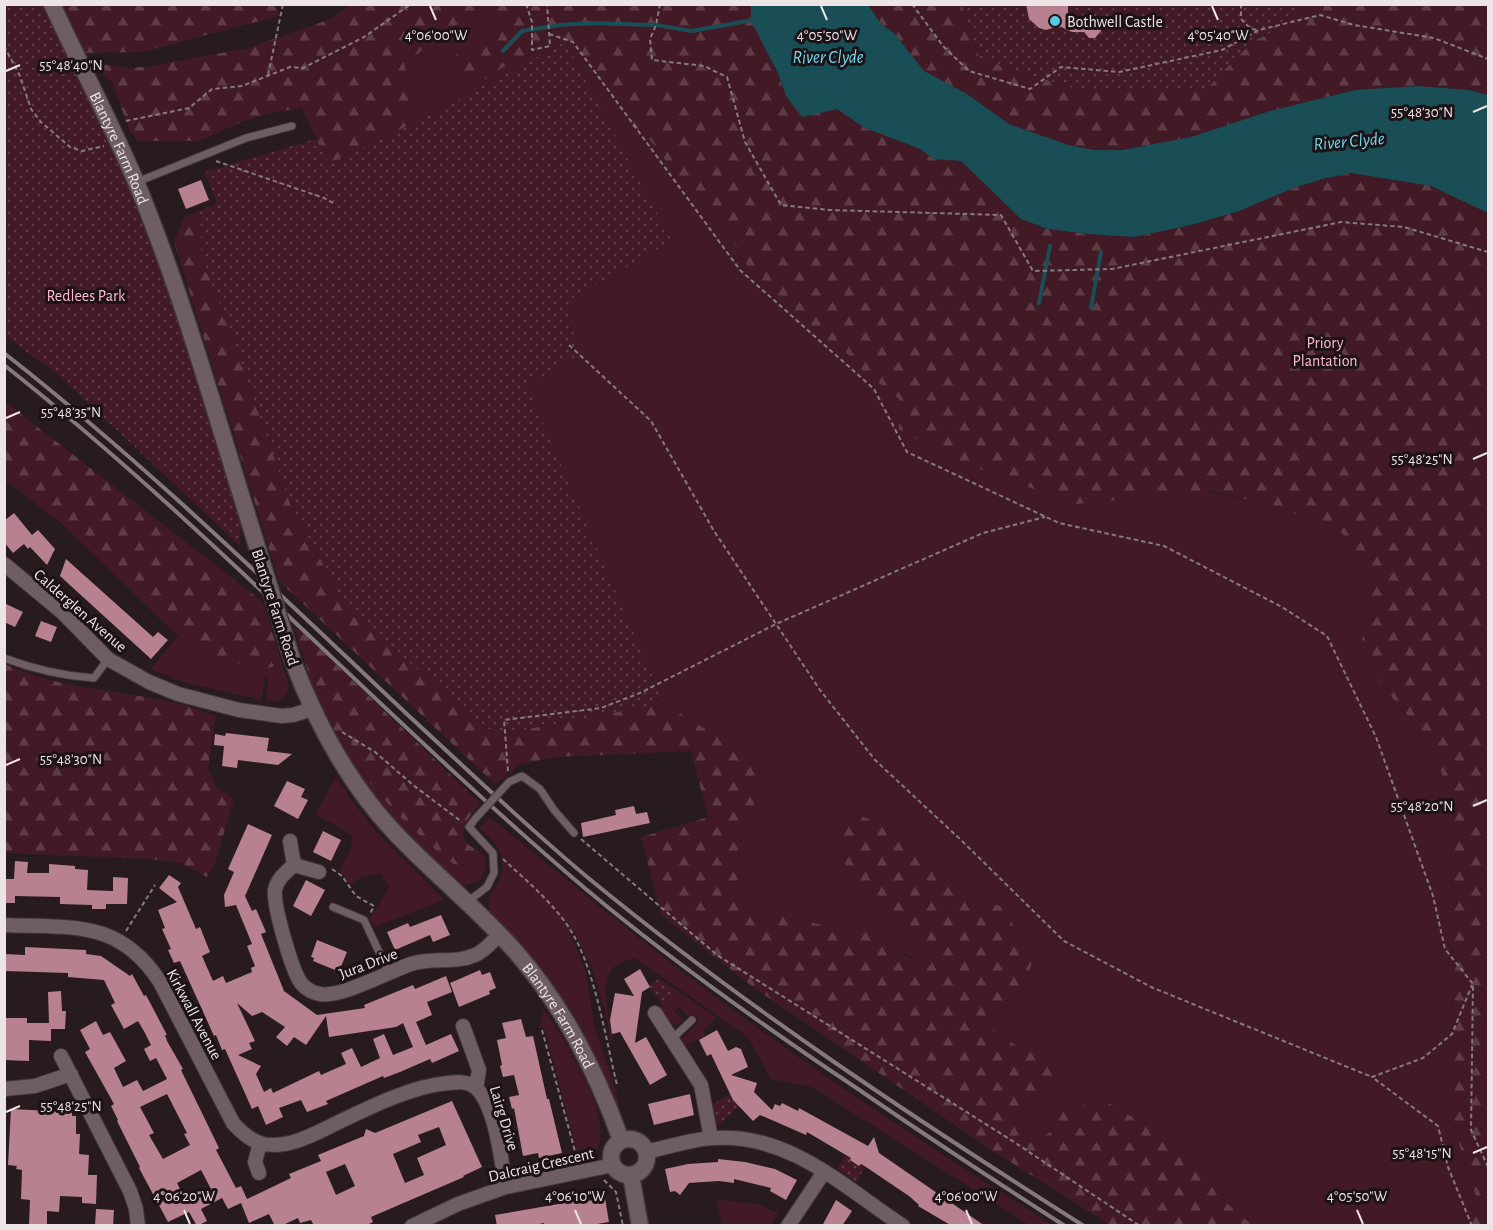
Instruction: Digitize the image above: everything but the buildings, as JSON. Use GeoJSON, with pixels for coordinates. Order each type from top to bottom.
{"type":"FeatureCollection","features":[{"type":"Feature","properties":{"kind":"main road","name":"Blantyre Farm Road"},"geometry":{"type":"LineString","coordinates":[[52,4],[116,134],[162,247],[292,658],[312,709],[346,770],[372,807],[410,849],[499,934],[538,980],[572,1031],[596,1076],[621,1140]]}},
{"type":"Feature","properties":{"kind":"main road"},"geometry":{"type":"LineString","coordinates":[[633,1139],[643,1146],[646,1152],[642,1169],[631,1175],[622,1173],[612,1165],[613,1148],[621,1140],[633,1139]]}},
{"type":"Feature","properties":{"kind":"main road"},"geometry":{"type":"LineString","coordinates":[[631,1175],[640,1226]]}},
{"type":"Feature","properties":{"kind":"street","name":"Calderglen Avenue"},"geometry":{"type":"LineString","coordinates":[[4,564],[62,612],[108,659],[149,682],[178,694],[239,710],[293,716],[312,709]]}},
{"type":"Feature","properties":{"kind":"street"},"geometry":{"type":"LineString","coordinates":[[290,841],[294,865],[319,872]]}},
{"type":"Feature","properties":{"kind":"street","name":"Jura Drive"},"geometry":{"type":"LineString","coordinates":[[294,865],[279,880],[275,889],[275,903],[293,969],[308,990],[330,995],[414,963],[466,958],[484,950],[499,934]]}},
{"type":"Feature","properties":{"kind":"street","name":"Kirkwall Avenue"},"geometry":{"type":"LineString","coordinates":[[4,925],[93,930],[120,941],[137,952],[150,965],[174,1007],[233,1123],[243,1134],[260,1143]]}},
{"type":"Feature","properties":{"kind":"street"},"geometry":{"type":"LineString","coordinates":[[655,1012],[701,1085],[711,1138]]}},
{"type":"Feature","properties":{"kind":"street","name":"Lairg Drive"},"geometry":{"type":"LineString","coordinates":[[463,1026],[479,1070],[476,1088],[483,1096],[492,1121],[506,1187]]}},
{"type":"Feature","properties":{"kind":"street"},"geometry":{"type":"LineString","coordinates":[[62,1056],[130,1191],[136,1209],[138,1226]]}},
{"type":"Feature","properties":{"kind":"street"},"geometry":{"type":"LineString","coordinates":[[4,1089],[35,1086],[71,1074]]}},
{"type":"Feature","properties":{"kind":"street"},"geometry":{"type":"LineString","coordinates":[[259,1173],[255,1162],[260,1143],[277,1144],[300,1140],[426,1086],[460,1082],[471,1084],[476,1088]]}},
{"type":"Feature","properties":{"kind":"street"},"geometry":{"type":"LineString","coordinates":[[646,1152],[711,1138],[752,1139],[779,1146],[824,1172],[903,1226]]}},
{"type":"Feature","properties":{"kind":"street","name":"Dalcraig Crescent"},"geometry":{"type":"LineString","coordinates":[[412,1226],[456,1204],[506,1187],[612,1165]]}},
{"type":"Feature","properties":{"kind":"street"},"geometry":{"type":"LineString","coordinates":[[788,1226],[824,1172]]}},
{"type":"Feature","properties":{"kind":"lane"},"geometry":{"type":"LineString","coordinates":[[136,183],[246,138],[292,126]]}},
{"type":"Feature","properties":{"kind":"lane"},"geometry":{"type":"LineString","coordinates":[[4,658],[69,676],[94,678],[108,659]]}},
{"type":"Feature","properties":{"kind":"lane"},"geometry":{"type":"LineString","coordinates":[[467,902],[487,887],[494,873],[493,853],[469,827],[509,782],[522,776],[540,789],[574,833]]}},
{"type":"Feature","properties":{"kind":"lane"},"geometry":{"type":"LineString","coordinates":[[333,908],[364,920],[388,973]]}},
{"type":"Feature","properties":{"kind":"lane"},"geometry":{"type":"LineString","coordinates":[[672,1039],[692,1020]]}},
{"type":"Feature","properties":{"kind":"path"},"geometry":{"type":"LineString","coordinates":[[268,76],[283,4]]}},
{"type":"Feature","properties":{"kind":"path"},"geometry":{"type":"LineString","coordinates":[[4,46],[20,76],[31,109],[41,122],[62,141],[82,151],[116,134],[129,120],[189,108],[212,89],[242,86],[290,67],[303,68],[364,37],[411,4]]}},
{"type":"Feature","properties":{"kind":"path"},"geometry":{"type":"LineString","coordinates":[[526,4],[532,22],[532,50],[550,46],[547,4]]}},
{"type":"Feature","properties":{"kind":"path"},"geometry":{"type":"LineString","coordinates":[[660,4],[656,25],[650,39],[652,60],[704,66],[727,77],[745,142],[781,205],[829,210],[1000,215],[1033,271],[1112,269],[1341,222],[1404,227],[1488,252]]}},
{"type":"Feature","properties":{"kind":"path"},"geometry":{"type":"LineString","coordinates":[[912,4],[943,46],[969,71],[1030,89],[1061,67],[1119,72],[1222,50],[1259,30],[1320,15],[1354,25],[1434,38],[1488,59]]}},
{"type":"Feature","properties":{"kind":"path"},"geometry":{"type":"LineString","coordinates":[[1241,4],[1241,20],[1251,28],[1259,30]]}},
{"type":"Feature","properties":{"kind":"path"},"geometry":{"type":"LineString","coordinates":[[549,34],[573,42],[740,270],[874,388],[907,452],[1059,523],[1164,546],[1282,607],[1327,636],[1376,737],[1433,896],[1445,950],[1473,984],[1471,1130],[1488,1167]]}},
{"type":"Feature","properties":{"kind":"path"},"geometry":{"type":"LineString","coordinates":[[202,156],[333,203]]}},
{"type":"Feature","properties":{"kind":"path"},"geometry":{"type":"LineString","coordinates":[[568,345],[651,421],[714,531],[820,690],[875,760],[962,840],[1064,941],[1151,987],[1372,1077],[1438,1126],[1448,1167],[1472,1226]]}},
{"type":"Feature","properties":{"kind":"path"},"geometry":{"type":"LineString","coordinates":[[509,782],[504,720],[601,708],[640,693],[776,624],[983,533],[1046,517]]}},
{"type":"Feature","properties":{"kind":"path"},"geometry":{"type":"LineString","coordinates":[[321,726],[344,733],[375,752],[412,785],[469,827]]}},
{"type":"Feature","properties":{"kind":"path"},"geometry":{"type":"LineString","coordinates":[[574,833],[717,955],[1011,1140],[1140,1226]]}},
{"type":"Feature","properties":{"kind":"path"},"geometry":{"type":"LineString","coordinates":[[493,853],[538,890],[573,935],[586,962],[617,1086]]}},
{"type":"Feature","properties":{"kind":"path"},"geometry":{"type":"LineString","coordinates":[[319,872],[322,873],[324,866],[331,868],[342,876],[356,896],[374,906],[368,919],[364,920]]}},
{"type":"Feature","properties":{"kind":"path"},"geometry":{"type":"LineString","coordinates":[[120,941],[156,885]]}},
{"type":"Feature","properties":{"kind":"path"},"geometry":{"type":"LineString","coordinates":[[1372,1077],[1423,1059],[1452,1034],[1473,984]]}},
{"type":"Feature","properties":{"kind":"path"},"geometry":{"type":"LineString","coordinates":[[542,1030],[576,1155],[616,1192],[622,1226]]}},
{"type":"Feature","properties":{"kind":"green space","name":"Redlees Park"},"geometry":{"type":"Polygon","coordinates":[[[5,5],[45,5],[120,164],[159,263],[191,360],[241,524],[240,546],[55,372],[5,336],[5,5]]]}},
{"type":"Feature","properties":{"kind":"green space"},"geometry":{"type":"Polygon","coordinates":[[[60,5],[275,5],[279,16],[142,52],[83,53],[60,5]]]}},
{"type":"Feature","properties":{"kind":"green space","name":"Priory Plantation"},"geometry":{"type":"Polygon","coordinates":[[[350,5],[751,5],[751,21],[778,73],[786,96],[802,116],[837,109],[865,128],[920,149],[934,159],[961,161],[1021,219],[1048,229],[1134,237],[1191,225],[1239,211],[1290,189],[1351,173],[1431,186],[1488,213],[1488,1225],[1471,1225],[1477,1200],[1455,1131],[1446,1092],[1452,1034],[1453,919],[1449,800],[1441,771],[1418,728],[1380,683],[1362,643],[1369,570],[1342,533],[1279,507],[1210,491],[1075,504],[964,463],[899,430],[899,399],[860,368],[841,347],[814,333],[774,300],[758,283],[732,240],[700,206],[644,132],[631,126],[573,42],[565,42],[513,61],[482,81],[469,83],[455,74],[451,62],[461,49],[492,46],[499,33],[494,18],[475,15],[453,27],[404,64],[412,92],[416,122],[328,164],[302,108],[275,112],[241,122],[199,141],[137,141],[129,129],[112,82],[105,77],[100,64],[129,68],[151,66],[248,48],[331,19],[350,5]]]}},
{"type":"Feature","properties":{"kind":"green space"},"geometry":{"type":"Polygon","coordinates":[[[868,5],[962,5],[980,59],[1076,89],[1206,89],[1253,41],[1297,20],[1300,5],[1488,5],[1488,95],[1469,90],[1418,86],[1355,90],[1270,111],[1191,137],[1122,150],[1094,150],[1068,145],[1009,124],[967,94],[923,71],[894,33],[882,25],[868,5]]]}},
{"type":"Feature","properties":{"kind":"green space"},"geometry":{"type":"Polygon","coordinates":[[[962,5],[1300,5],[1297,20],[1253,41],[1206,89],[1076,89],[980,59],[962,5]]]}},
{"type":"Feature","properties":{"kind":"green space"},"geometry":{"type":"Polygon","coordinates":[[[475,15],[494,18],[499,33],[492,46],[482,81],[513,61],[565,42],[416,122],[412,92],[403,64],[453,27],[475,15]]]}},
{"type":"Feature","properties":{"kind":"green space"},"geometry":{"type":"Polygon","coordinates":[[[565,42],[573,42],[631,126],[644,132],[700,206],[732,240],[758,283],[774,300],[814,333],[841,347],[860,368],[899,399],[1142,498],[1204,491],[1279,507],[1342,533],[1369,570],[1362,643],[1380,683],[1418,728],[1441,771],[1449,800],[1453,919],[1452,1034],[1447,1087],[1455,1131],[1477,1200],[1471,1225],[1252,1225],[1221,1198],[1188,1157],[1062,1109],[1050,1132],[1039,1139],[1023,1130],[1022,1122],[1026,1114],[1042,1104],[1024,1051],[990,1027],[1025,982],[1003,907],[963,893],[901,832],[852,813],[890,917],[932,956],[931,965],[922,965],[904,953],[818,924],[782,915],[759,918],[737,890],[740,844],[763,782],[750,757],[664,703],[526,385],[575,356],[570,300],[672,241],[565,42]]]}},
{"type":"Feature","properties":{"kind":"green space"},"geometry":{"type":"Polygon","coordinates":[[[565,42],[672,241],[570,300],[576,356],[527,386],[664,703],[496,735],[349,612],[290,503],[202,257],[200,211],[217,203],[205,172],[316,139],[329,164],[416,122],[565,42]]]}},
{"type":"Feature","properties":{"kind":"green space"},"geometry":{"type":"Polygon","coordinates":[[[200,211],[202,257],[290,503],[349,612],[496,735],[664,703],[750,757],[763,782],[740,844],[737,890],[759,918],[782,915],[866,932],[922,965],[931,965],[931,956],[890,917],[839,857],[841,818],[853,813],[901,832],[963,893],[1003,907],[1033,960],[1025,982],[990,1027],[1024,1051],[1032,1046],[1049,1048],[1058,1069],[1042,1104],[1026,1114],[1022,1122],[1023,1130],[1039,1139],[1050,1132],[1062,1109],[1105,1101],[1159,1133],[1188,1157],[1221,1198],[1252,1225],[1110,1225],[990,1149],[753,987],[661,915],[641,837],[708,817],[691,751],[556,757],[521,764],[495,784],[279,581],[174,242],[184,217],[200,211]]]}},
{"type":"Feature","properties":{"kind":"green space"},"geometry":{"type":"Polygon","coordinates":[[[4,401],[263,602],[282,664],[255,672],[228,658],[211,664],[178,636],[61,523],[5,480],[4,401]]]}},
{"type":"Feature","properties":{"kind":"green space"},"geometry":{"type":"Polygon","coordinates":[[[293,623],[480,803],[464,828],[465,841],[479,851],[469,862],[463,865],[454,864],[412,828],[366,777],[351,749],[352,739],[332,731],[310,679],[293,623]]]}},
{"type":"Feature","properties":{"kind":"green space"},"geometry":{"type":"Polygon","coordinates":[[[178,636],[211,664],[228,658],[255,672],[282,664],[288,684],[287,693],[279,702],[267,701],[268,677],[265,677],[261,700],[182,682],[151,669],[178,636]]]}},
{"type":"Feature","properties":{"kind":"green space"},"geometry":{"type":"Polygon","coordinates":[[[5,664],[46,679],[176,703],[216,716],[208,768],[216,787],[234,799],[215,863],[207,877],[181,863],[151,859],[5,853],[5,664]]]}},
{"type":"Feature","properties":{"kind":"green space"},"geometry":{"type":"Polygon","coordinates":[[[332,731],[352,740],[353,755],[362,772],[393,809],[431,843],[461,866],[468,864],[479,851],[485,856],[487,867],[480,881],[465,885],[454,881],[388,814],[332,731]]]}},
{"type":"Feature","properties":{"kind":"green space"},"geometry":{"type":"Polygon","coordinates":[[[336,777],[380,836],[444,899],[442,901],[374,927],[370,919],[389,887],[381,873],[360,878],[350,885],[340,871],[350,851],[353,837],[315,814],[336,777]]]}},
{"type":"Feature","properties":{"kind":"green space"},"geometry":{"type":"Polygon","coordinates":[[[490,817],[662,956],[761,1031],[885,1116],[1052,1225],[1029,1225],[812,1087],[771,1079],[748,1037],[635,958],[617,965],[609,974],[606,992],[613,1039],[611,1040],[592,970],[573,931],[569,932],[585,968],[594,1024],[617,1094],[620,1114],[595,1057],[565,1003],[541,969],[489,911],[489,898],[499,880],[503,864],[495,844],[479,828],[490,817]]]}},
{"type":"Feature","properties":{"kind":"green space"},"geometry":{"type":"Polygon","coordinates":[[[659,979],[679,992],[662,1004],[649,985],[659,979]]]}},
{"type":"Feature","properties":{"kind":"green space"},"geometry":{"type":"Polygon","coordinates":[[[679,992],[717,1018],[703,1030],[705,1037],[684,1046],[682,1038],[697,1024],[697,1016],[695,1014],[688,1016],[678,1006],[674,1012],[685,1020],[675,1025],[668,1022],[661,1011],[662,1004],[679,992]]]}},
{"type":"Feature","properties":{"kind":"green space"},"geometry":{"type":"Polygon","coordinates":[[[543,1008],[575,1060],[596,1105],[600,1126],[599,1144],[590,1157],[577,1151],[544,1028],[539,1028],[543,1008]]]}},
{"type":"Feature","properties":{"kind":"green space"},"geometry":{"type":"Polygon","coordinates":[[[730,1095],[732,1100],[735,1098],[743,1102],[719,1125],[714,1120],[712,1104],[730,1095]]]}},
{"type":"Feature","properties":{"kind":"green space"},"geometry":{"type":"Polygon","coordinates":[[[846,1155],[855,1163],[865,1167],[856,1182],[837,1169],[846,1155]]]}},
{"type":"Feature","properties":{"kind":"green space"},"geometry":{"type":"Polygon","coordinates":[[[716,1199],[761,1205],[774,1212],[779,1212],[770,1225],[722,1225],[716,1199]]]}},
{"type":"Feature","properties":{"kind":"water","name":"River Clyde"},"geometry":{"type":"Polygon","coordinates":[[[751,5],[868,5],[882,25],[894,33],[924,71],[967,94],[1009,124],[1068,145],[1094,150],[1122,150],[1191,137],[1270,111],[1355,90],[1418,86],[1469,90],[1488,95],[1488,213],[1431,186],[1351,173],[1291,189],[1239,211],[1191,225],[1134,237],[1048,229],[1021,219],[961,161],[934,159],[920,149],[865,128],[837,109],[802,117],[786,96],[778,73],[751,21],[751,5]]]}},
{"type":"Feature","properties":{"kind":"waterway"},"geometry":{"type":"LineString","coordinates":[[503,51],[522,31],[560,25],[588,23],[656,25],[692,31],[753,20]]}},
{"type":"Feature","properties":{"kind":"waterway"},"geometry":{"type":"LineString","coordinates":[[1039,303],[1050,246]]}},
{"type":"Feature","properties":{"kind":"waterway"},"geometry":{"type":"LineString","coordinates":[[1091,308],[1101,252]]}},
{"type":"Feature","properties":{"kind":"railway"},"geometry":{"type":"LineString","coordinates":[[4,353],[160,485],[500,800],[592,881],[771,1018],[958,1145],[1084,1226]]}},
{"type":"Feature","properties":{"kind":"railway"},"geometry":{"type":"LineString","coordinates":[[4,365],[154,492],[513,826],[620,917],[789,1042],[1065,1226]]}},
{"type":"Feature","properties":{"kind":"place","name":"Bothwell Castle"},"geometry":{"type":"Point","coordinates":[1055,21]}}]}
